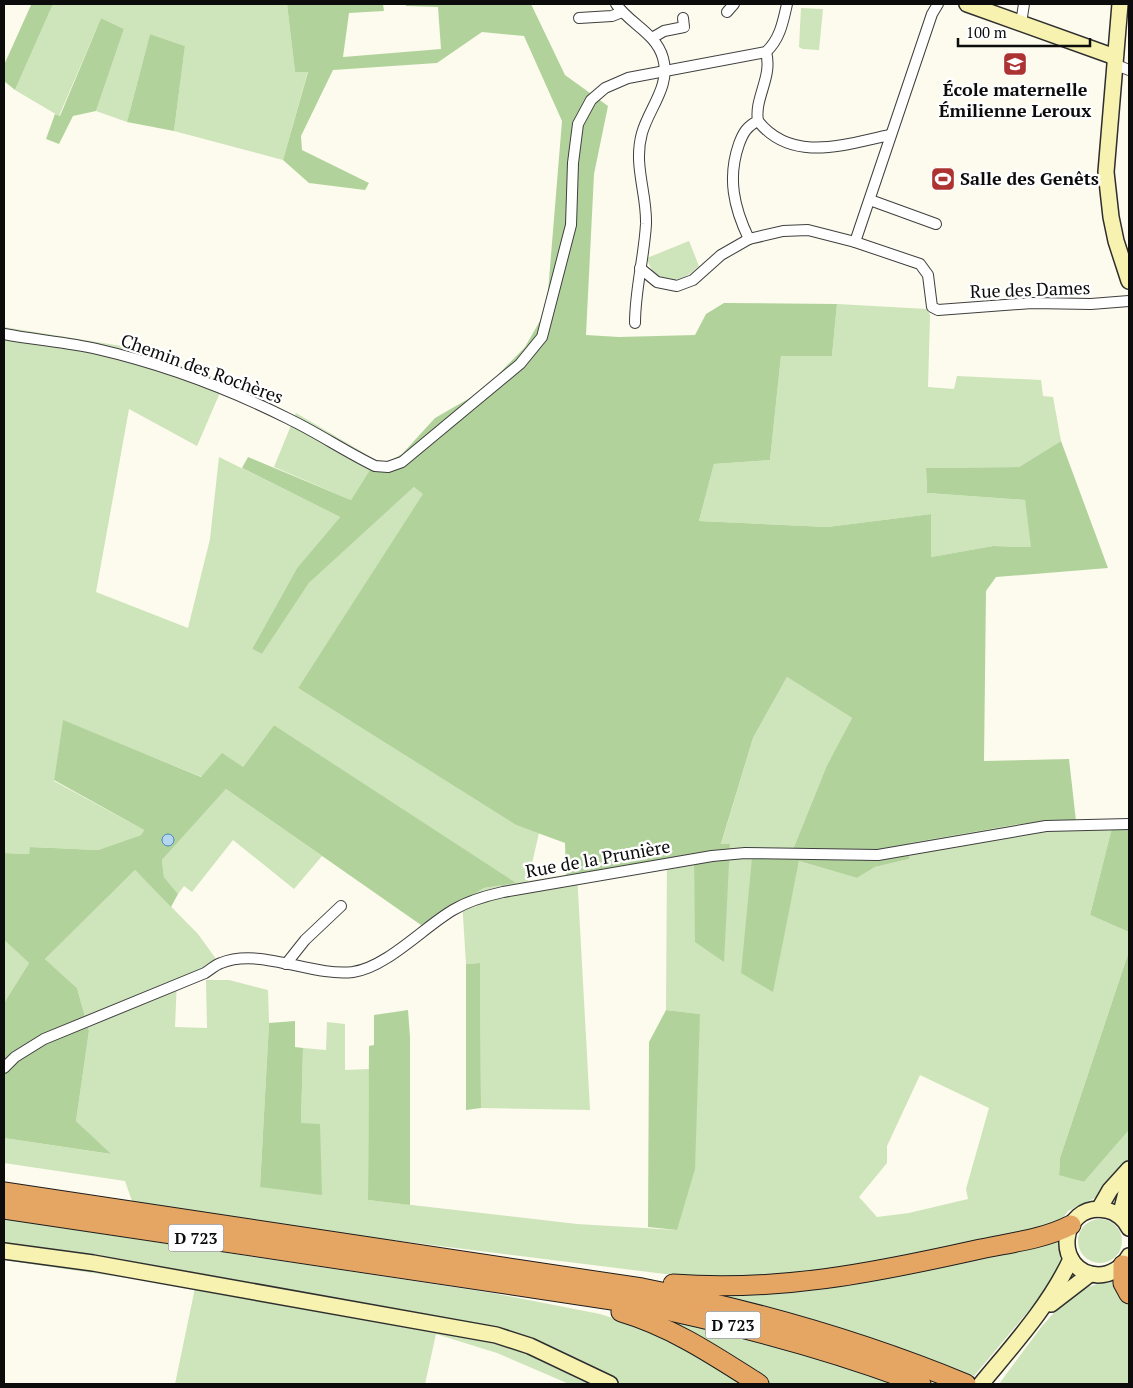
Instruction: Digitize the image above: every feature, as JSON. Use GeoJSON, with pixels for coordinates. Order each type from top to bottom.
{"type":"FeatureCollection","features":[{"type":"Feature","properties":{"kind":"highway","name":"D 723"},"geometry":{"type":"LineString","coordinates":[[4,1192],[610,1282],[710,1302],[807,1328],[901,1359],[966,1384]]}},
{"type":"Feature","properties":{"kind":"highway","name":"D 723"},"geometry":{"type":"LineString","coordinates":[[4,1209],[632,1303],[723,1323],[820,1350],[921,1384]]}},
{"type":"Feature","properties":{"kind":"highway"},"geometry":{"type":"LineString","coordinates":[[610,1282],[626,1278],[695,1286],[742,1287],[818,1282],[1038,1236],[1071,1225]]}},
{"type":"Feature","properties":{"kind":"highway"},"geometry":{"type":"LineString","coordinates":[[1126,1260],[1124,1283],[1129,1294]]}},
{"type":"Feature","properties":{"kind":"highway"},"geometry":{"type":"LineString","coordinates":[[539,1288],[556,1299],[618,1311],[659,1325],[685,1338],[759,1384]]}},
{"type":"Feature","properties":{"kind":"street"},"geometry":{"type":"LineString","coordinates":[[727,12],[734,4]]}},
{"type":"Feature","properties":{"kind":"street"},"geometry":{"type":"LineString","coordinates":[[787,4],[782,26],[775,44],[766,52],[769,62],[767,79],[757,112],[758,121],[764,128],[784,141],[806,148],[834,148],[890,135]]}},
{"type":"Feature","properties":{"kind":"street"},"geometry":{"type":"LineString","coordinates":[[640,268],[663,285],[684,285],[693,280],[721,255],[749,239],[783,231],[808,230],[855,242],[932,14],[938,4]]}},
{"type":"Feature","properties":{"kind":"street"},"geometry":{"type":"LineString","coordinates":[[967,4],[1021,23],[1115,61],[1129,70]]}},
{"type":"Feature","properties":{"kind":"street"},"geometry":{"type":"LineString","coordinates":[[1021,23],[1024,4]]}},
{"type":"Feature","properties":{"kind":"street"},"geometry":{"type":"LineString","coordinates":[[1120,4],[1106,172],[1107,190],[1116,241],[1129,281]]}},
{"type":"Feature","properties":{"kind":"street"},"geometry":{"type":"LineString","coordinates":[[579,18],[612,16],[619,8],[652,38],[662,56],[665,72],[663,85],[642,133],[639,150],[639,176],[646,222],[635,300],[635,323]]}},
{"type":"Feature","properties":{"kind":"street"},"geometry":{"type":"LineString","coordinates":[[652,38],[664,31],[684,27],[684,18]]}},
{"type":"Feature","properties":{"kind":"street","name":"Chemin des Rochères"},"geometry":{"type":"LineString","coordinates":[[4,334],[97,349],[174,373],[220,389],[288,418],[375,466],[388,467],[402,462],[533,351],[546,329],[571,225],[572,163],[578,124],[586,106],[596,96],[616,82],[628,78],[766,52]]}},
{"type":"Feature","properties":{"kind":"street"},"geometry":{"type":"LineString","coordinates":[[749,239],[734,203],[732,175],[735,155],[742,137],[746,129],[758,121]]}},
{"type":"Feature","properties":{"kind":"street"},"geometry":{"type":"LineString","coordinates":[[870,200],[936,224]]}},
{"type":"Feature","properties":{"kind":"street","name":"Rue des Dames"},"geometry":{"type":"LineString","coordinates":[[855,242],[920,264],[928,275],[932,307],[938,310],[1032,303],[1092,304],[1129,301]]}},
{"type":"Feature","properties":{"kind":"street","name":"Rue de la Prunière"},"geometry":{"type":"LineString","coordinates":[[4,1068],[29,1047],[205,973],[222,963],[245,958],[328,971],[354,972],[380,962],[454,909],[480,897],[693,859],[746,853],[878,855],[1046,826],[1129,824]]}},
{"type":"Feature","properties":{"kind":"street"},"geometry":{"type":"LineString","coordinates":[[286,964],[305,940],[341,906]]}},
{"type":"Feature","properties":{"kind":"street"},"geometry":{"type":"LineString","coordinates":[[1099,1209],[1110,1190],[1129,1168]]}},
{"type":"Feature","properties":{"kind":"street"},"geometry":{"type":"LineString","coordinates":[[1120,1216],[1129,1181]]}},
{"type":"Feature","properties":{"kind":"street"},"geometry":{"type":"LineString","coordinates":[[1126,1260],[1108,1274],[1090,1274],[1076,1265],[1071,1259],[1066,1242],[1071,1225],[1082,1213],[1099,1209],[1110,1211],[1120,1216],[1129,1228]]}},
{"type":"Feature","properties":{"kind":"street"},"geometry":{"type":"LineString","coordinates":[[4,1251],[102,1265],[496,1335],[537,1349],[610,1384]]}},
{"type":"Feature","properties":{"kind":"street"},"geometry":{"type":"LineString","coordinates":[[981,1384],[1038,1315],[1062,1278],[1071,1259]]}},
{"type":"Feature","properties":{"kind":"street"},"geometry":{"type":"LineString","coordinates":[[1038,1315],[1090,1274]]}},
{"type":"Feature","properties":{"kind":"green space"},"geometry":{"type":"Polygon","coordinates":[[[30,4],[53,4],[15,90],[4,81],[4,65],[30,4]]]}},
{"type":"Feature","properties":{"kind":"green space"},"geometry":{"type":"Polygon","coordinates":[[[53,4],[287,4],[295,72],[308,71],[283,160],[174,131],[185,46],[150,34],[127,122],[96,111],[124,29],[101,18],[59,116],[15,90],[53,4]]]}},
{"type":"Feature","properties":{"kind":"green space"},"geometry":{"type":"Polygon","coordinates":[[[287,4],[383,4],[384,11],[349,13],[343,57],[441,49],[438,7],[406,6],[406,4],[531,4],[565,75],[608,106],[594,174],[586,335],[619,337],[695,335],[706,314],[724,303],[837,304],[832,356],[781,356],[770,460],[714,464],[699,521],[827,527],[931,514],[931,557],[993,546],[1031,547],[1025,500],[927,493],[926,468],[1019,467],[1061,441],[1108,568],[996,577],[986,591],[984,761],[1069,759],[1076,821],[1020,824],[910,843],[909,859],[875,867],[857,878],[799,861],[773,992],[741,973],[752,858],[792,858],[794,847],[827,765],[852,718],[787,677],[753,738],[721,844],[730,844],[724,962],[695,942],[694,855],[566,875],[565,843],[516,825],[298,688],[423,494],[414,487],[309,583],[262,654],[252,649],[297,568],[340,517],[242,468],[248,457],[351,500],[376,460],[388,462],[402,454],[435,418],[482,391],[525,347],[547,304],[562,121],[524,36],[482,32],[437,63],[333,70],[301,136],[302,150],[369,183],[365,190],[309,183],[283,160],[308,72],[295,72],[287,4]]]}},
{"type":"Feature","properties":{"kind":"green space"},"geometry":{"type":"Polygon","coordinates":[[[801,8],[823,9],[819,50],[799,47],[801,8]]]}},
{"type":"Feature","properties":{"kind":"green space"},"geometry":{"type":"Polygon","coordinates":[[[101,18],[124,29],[96,111],[73,116],[59,144],[46,139],[55,114],[60,116],[101,18]]]}},
{"type":"Feature","properties":{"kind":"green space"},"geometry":{"type":"Polygon","coordinates":[[[150,34],[185,46],[174,131],[127,122],[150,34]]]}},
{"type":"Feature","properties":{"kind":"green space"},"geometry":{"type":"Polygon","coordinates":[[[689,241],[699,266],[677,280],[662,279],[656,275],[647,258],[689,241]]]}},
{"type":"Feature","properties":{"kind":"green space"},"geometry":{"type":"Polygon","coordinates":[[[837,304],[927,309],[930,315],[928,387],[954,389],[957,376],[1041,380],[1043,396],[1053,397],[1061,441],[1019,467],[926,468],[927,493],[1025,500],[1032,547],[993,546],[931,557],[931,514],[827,527],[699,521],[714,464],[770,460],[781,356],[832,356],[837,304]]]}},
{"type":"Feature","properties":{"kind":"green space"},"geometry":{"type":"Polygon","coordinates":[[[4,327],[128,347],[225,381],[197,446],[129,409],[96,592],[188,628],[210,539],[219,457],[340,517],[297,568],[252,649],[262,654],[309,583],[414,487],[424,494],[298,688],[516,825],[539,833],[528,881],[577,873],[590,1110],[481,1108],[480,963],[466,964],[462,900],[484,888],[515,883],[274,725],[243,767],[202,777],[63,721],[54,781],[144,830],[141,835],[98,850],[31,847],[29,854],[4,853],[4,327]]]}},
{"type":"Feature","properties":{"kind":"green space"},"geometry":{"type":"Polygon","coordinates":[[[296,413],[376,460],[351,500],[274,467],[296,413]]]}},
{"type":"Feature","properties":{"kind":"green space"},"geometry":{"type":"Polygon","coordinates":[[[787,677],[852,718],[827,765],[794,847],[772,991],[799,861],[857,878],[875,867],[909,859],[909,843],[1020,824],[1114,820],[1090,915],[1129,932],[1129,951],[1060,1158],[1059,1174],[1084,1182],[1129,1130],[1129,1159],[1099,1196],[1068,1211],[1060,1222],[1059,1245],[1061,1262],[1052,1283],[974,1376],[818,1321],[704,1291],[689,1277],[360,1236],[132,1201],[125,1181],[4,1163],[4,1138],[110,1154],[76,1121],[89,1031],[77,988],[45,959],[135,870],[198,934],[216,959],[197,971],[177,979],[175,1027],[207,1028],[206,980],[229,980],[268,990],[269,1023],[260,1187],[301,1123],[303,1048],[326,1050],[327,1022],[345,1024],[345,1070],[369,1069],[368,1200],[577,1224],[677,1230],[700,1014],[666,1010],[667,859],[728,859],[730,844],[721,845],[753,738],[787,677]],[[920,1075],[887,1146],[887,1163],[859,1197],[877,1217],[909,1213],[968,1199],[966,1189],[989,1108],[920,1075]]]}},
{"type":"Feature","properties":{"kind":"green space"},"geometry":{"type":"Polygon","coordinates":[[[63,720],[201,777],[222,753],[243,767],[274,725],[516,883],[484,888],[421,925],[226,789],[162,860],[164,877],[178,894],[171,907],[135,870],[45,959],[77,988],[89,1031],[76,1121],[111,1154],[4,1138],[4,1003],[29,963],[4,940],[4,853],[29,854],[30,847],[98,850],[141,835],[144,830],[54,780],[63,720]]]}},
{"type":"Feature","properties":{"kind":"green space"},"geometry":{"type":"Polygon","coordinates":[[[226,789],[322,856],[294,889],[233,840],[192,892],[184,886],[178,894],[164,877],[162,860],[226,789]]]}},
{"type":"Feature","properties":{"kind":"green space"},"geometry":{"type":"Polygon","coordinates":[[[1129,819],[1129,932],[1090,915],[1114,820],[1129,819]]]}},
{"type":"Feature","properties":{"kind":"green space"},"geometry":{"type":"Polygon","coordinates":[[[4,940],[29,963],[4,1003],[4,940]]]}},
{"type":"Feature","properties":{"kind":"green space"},"geometry":{"type":"Polygon","coordinates":[[[1129,951],[1129,1130],[1084,1182],[1059,1175],[1060,1158],[1129,951]]]}},
{"type":"Feature","properties":{"kind":"green space"},"geometry":{"type":"Polygon","coordinates":[[[480,963],[481,1108],[466,1110],[466,964],[480,963]]]}},
{"type":"Feature","properties":{"kind":"green space"},"geometry":{"type":"Polygon","coordinates":[[[408,1010],[410,1037],[410,1205],[368,1200],[369,1046],[374,1045],[374,1015],[408,1010]]]}},
{"type":"Feature","properties":{"kind":"green space"},"geometry":{"type":"Polygon","coordinates":[[[666,1010],[700,1014],[695,1169],[677,1230],[648,1227],[649,1042],[666,1010]]]}},
{"type":"Feature","properties":{"kind":"green space"},"geometry":{"type":"Polygon","coordinates":[[[295,1021],[295,1047],[303,1048],[301,1123],[320,1124],[322,1195],[260,1187],[269,1023],[295,1021]]]}},
{"type":"Feature","properties":{"kind":"green space"},"geometry":{"type":"Polygon","coordinates":[[[4,1219],[492,1293],[600,1314],[654,1331],[662,1319],[770,1344],[897,1384],[569,1384],[497,1353],[436,1334],[425,1384],[175,1384],[195,1288],[4,1260],[4,1219]]]}},
{"type":"Feature","properties":{"kind":"green space"},"geometry":{"type":"Polygon","coordinates":[[[1096,1219],[1104,1219],[1116,1225],[1122,1241],[1116,1257],[1104,1263],[1096,1263],[1084,1257],[1078,1245],[1078,1237],[1084,1225],[1096,1219]]]}},
{"type":"Feature","properties":{"kind":"green space"},"geometry":{"type":"Polygon","coordinates":[[[1129,1267],[1129,1384],[999,1384],[1042,1326],[1073,1292],[1118,1277],[1129,1267]]]}},
{"type":"Feature","properties":{"kind":"water"},"geometry":{"type":"Polygon","coordinates":[[[168,834],[174,840],[168,846],[162,840],[168,834]]]}},
{"type":"Feature","properties":{"kind":"place","name":"École maternelle Émilienne Leroux"},"geometry":{"type":"Point","coordinates":[1015,64]}},
{"type":"Feature","properties":{"kind":"place","name":"Salle des Genêts"},"geometry":{"type":"Point","coordinates":[943,179]}}]}
